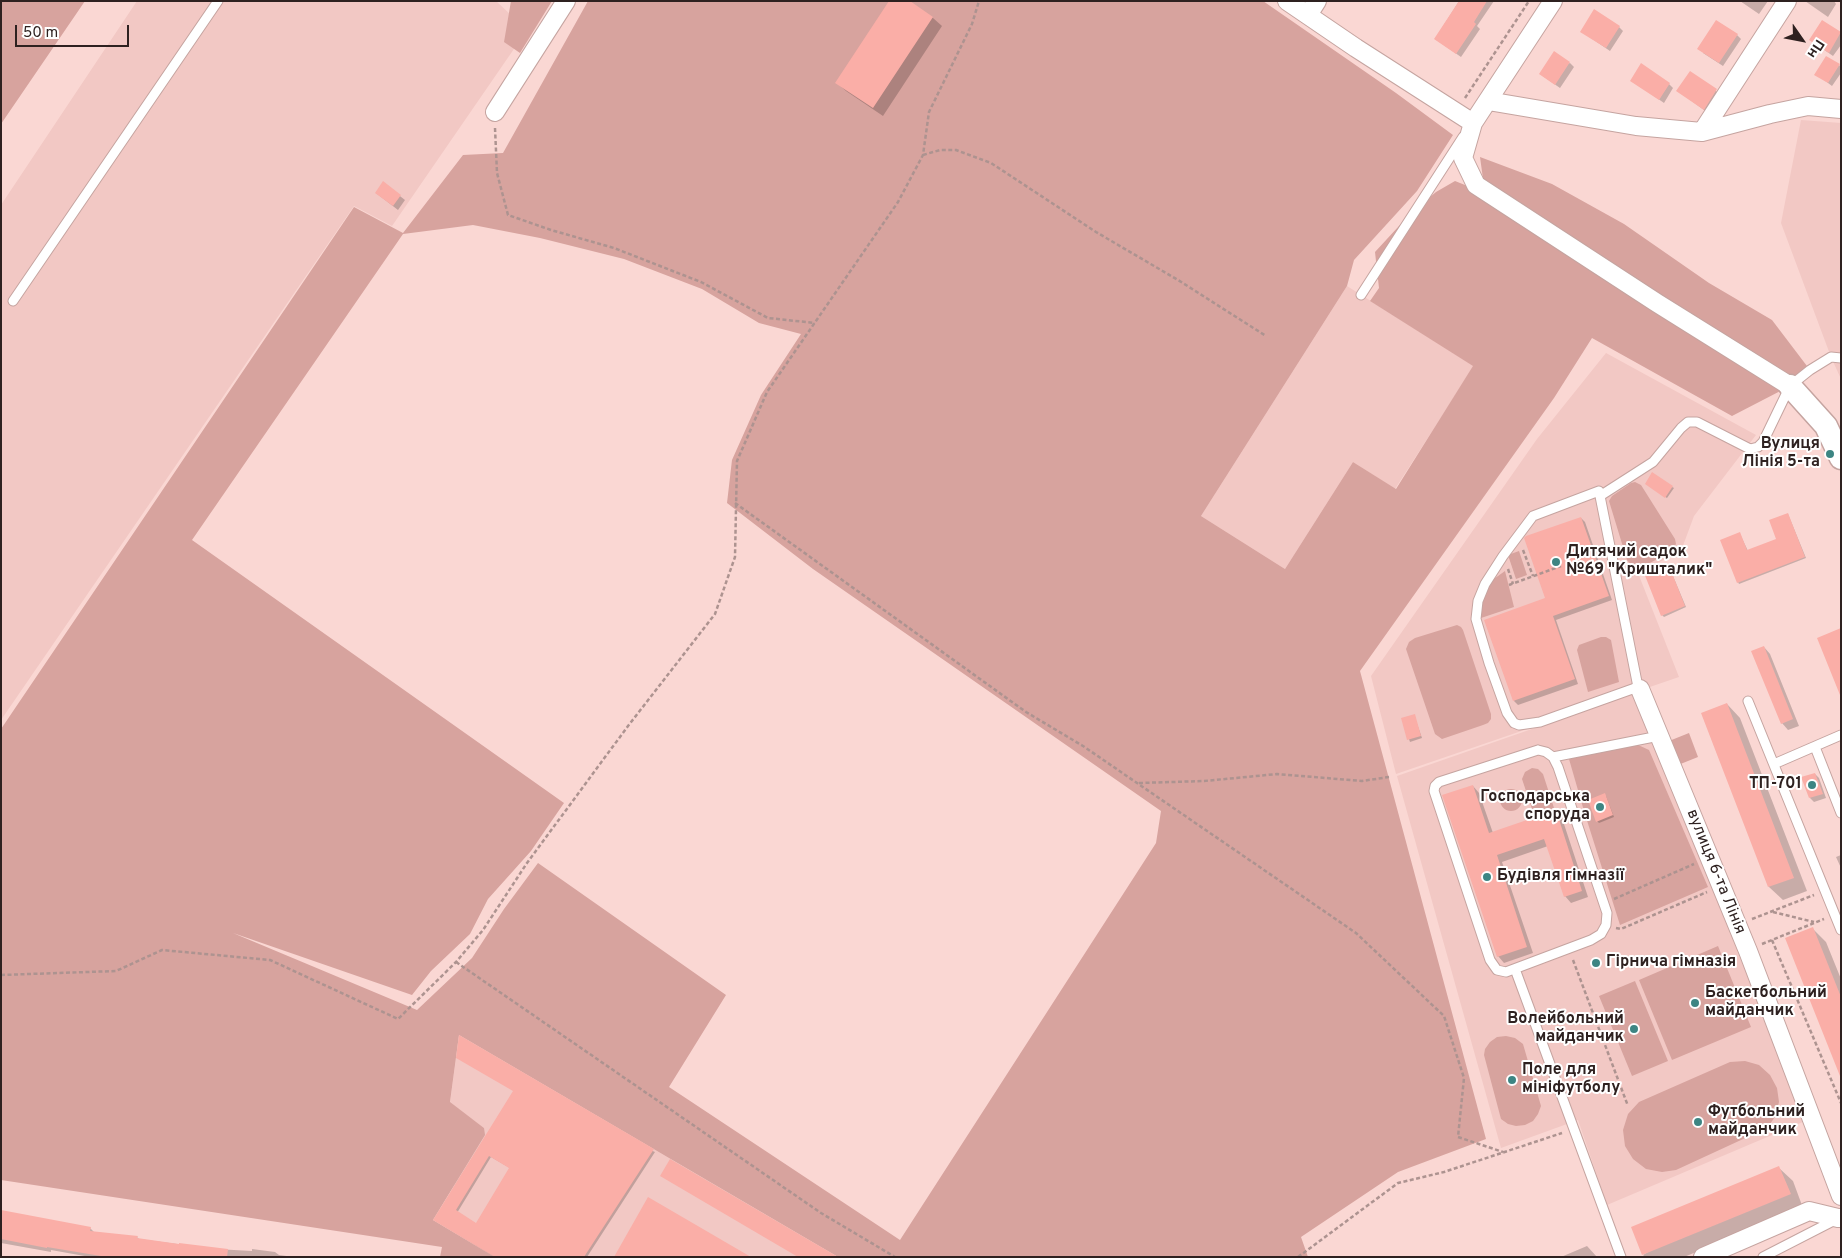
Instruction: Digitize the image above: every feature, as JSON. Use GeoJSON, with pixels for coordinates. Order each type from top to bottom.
{"type":"FeatureCollection","features":[{"type":"Feature","properties":{"kind":"street"},"geometry":{"type":"LineString","coordinates":[[495,112],[566,1]]}},
{"type":"Feature","properties":{"kind":"street"},"geometry":{"type":"LineString","coordinates":[[1287,1],[1313,8],[1356,48],[1473,123]]}},
{"type":"Feature","properties":{"kind":"street"},"geometry":{"type":"LineString","coordinates":[[1553,1],[1473,123],[1463,158],[1476,185],[1657,303],[1790,386],[1826,426],[1841,458]]}},
{"type":"Feature","properties":{"kind":"street"},"geometry":{"type":"LineString","coordinates":[[1702,132],[1787,1]]}},
{"type":"Feature","properties":{"kind":"street"},"geometry":{"type":"LineString","coordinates":[[1488,101],[1636,126],[1702,132],[1808,106],[1841,108]]}},
{"type":"Feature","properties":{"kind":"street","name":"вулиця 6-та Лінія"},"geometry":{"type":"LineString","coordinates":[[1639,688],[1737,925],[1831,1163],[1841,1196]]}},
{"type":"Feature","properties":{"kind":"street"},"geometry":{"type":"LineString","coordinates":[[1703,1257],[1809,1211],[1840,1220]]}},
{"type":"Feature","properties":{"kind":"lane"},"geometry":{"type":"LineString","coordinates":[[13,300],[218,1]]}},
{"type":"Feature","properties":{"kind":"lane"},"geometry":{"type":"LineString","coordinates":[[1361,295],[1473,123]]}},
{"type":"Feature","properties":{"kind":"lane"},"geometry":{"type":"LineString","coordinates":[[1600,496],[1653,462],[1688,422],[1697,422],[1750,449],[1758,448],[1763,442],[1790,386],[1810,370],[1831,357],[1841,358]]}},
{"type":"Feature","properties":{"kind":"lane"},"geometry":{"type":"LineString","coordinates":[[1599,491],[1639,688],[1540,722],[1523,725],[1514,723],[1504,706],[1489,663],[1476,614],[1480,594],[1518,535],[1533,516],[1599,491]]}},
{"type":"Feature","properties":{"kind":"lane"},"geometry":{"type":"LineString","coordinates":[[1748,701],[1841,930]]}},
{"type":"Feature","properties":{"kind":"lane"},"geometry":{"type":"LineString","coordinates":[[1553,757],[1659,736]]}},
{"type":"Feature","properties":{"kind":"lane"},"geometry":{"type":"LineString","coordinates":[[1774,764],[1841,736]]}},
{"type":"Feature","properties":{"kind":"lane"},"geometry":{"type":"LineString","coordinates":[[1815,747],[1841,813]]}},
{"type":"Feature","properties":{"kind":"lane"},"geometry":{"type":"LineString","coordinates":[[1538,750],[1546,752],[1553,757],[1607,913],[1606,925],[1601,934],[1591,940],[1515,969],[1506,972],[1497,970],[1490,960],[1434,792],[1435,786],[1439,782],[1538,750]]}},
{"type":"Feature","properties":{"kind":"lane"},"geometry":{"type":"LineString","coordinates":[[1515,969],[1621,1257]]}},
{"type":"Feature","properties":{"kind":"lane"},"geometry":{"type":"LineString","coordinates":[[1763,1257],[1840,1220]]}},
{"type":"Feature","properties":{"kind":"path"},"geometry":{"type":"LineString","coordinates":[[1,975],[116,971],[162,950],[270,960],[398,1019],[456,962],[483,930],[527,863],[628,726],[715,614],[735,557],[737,461],[767,392],[898,202],[923,155],[929,112],[972,24],[979,1]]}},
{"type":"Feature","properties":{"kind":"path"},"geometry":{"type":"LineString","coordinates":[[1456,112],[1529,1]]}},
{"type":"Feature","properties":{"kind":"path"},"geometry":{"type":"LineString","coordinates":[[495,112],[497,173],[508,215],[551,230],[614,248],[701,282],[768,318],[815,323]]}},
{"type":"Feature","properties":{"kind":"path"},"geometry":{"type":"LineString","coordinates":[[923,155],[940,150],[956,150],[990,164],[1096,232],[1178,280],[1266,336]]}},
{"type":"Feature","properties":{"kind":"path"},"geometry":{"type":"LineString","coordinates":[[735,503],[1026,712],[1083,746],[1356,933],[1444,1016],[1464,1078],[1458,1136],[1503,1152]]}},
{"type":"Feature","properties":{"kind":"path"},"geometry":{"type":"LineString","coordinates":[[1518,535],[1533,576]]}},
{"type":"Feature","properties":{"kind":"path"},"geometry":{"type":"LineString","coordinates":[[1509,586],[1561,566]]}},
{"type":"Feature","properties":{"kind":"path"},"geometry":{"type":"LineString","coordinates":[[1137,783],[1204,781],[1277,774],[1362,781],[1389,777]]}},
{"type":"Feature","properties":{"kind":"path"},"geometry":{"type":"LineString","coordinates":[[1611,900],[1696,864]]}},
{"type":"Feature","properties":{"kind":"path"},"geometry":{"type":"LineString","coordinates":[[1621,929],[1713,889]]}},
{"type":"Feature","properties":{"kind":"path"},"geometry":{"type":"LineString","coordinates":[[1737,925],[1825,891]]}},
{"type":"Feature","properties":{"kind":"path"},"geometry":{"type":"LineString","coordinates":[[1771,912],[1815,923]]}},
{"type":"Feature","properties":{"kind":"path"},"geometry":{"type":"LineString","coordinates":[[1835,915],[1772,940],[1841,1103]]}},
{"type":"Feature","properties":{"kind":"path"},"geometry":{"type":"LineString","coordinates":[[456,962],[821,1213],[895,1257]]}},
{"type":"Feature","properties":{"kind":"path"},"geometry":{"type":"LineString","coordinates":[[1576,968],[1628,1106]]}},
{"type":"Feature","properties":{"kind":"path"},"geometry":{"type":"LineString","coordinates":[[1298,1257],[1398,1183],[1444,1172],[1573,1130]]}},
{"type":"Feature","properties":{"kind":"shaded area"},"geometry":{"type":"Polygon","coordinates":[[[1,1],[85,1],[1,124],[1,1]]]}},
{"type":"Feature","properties":{"kind":"shaded area"},"geometry":{"type":"Polygon","coordinates":[[[137,1],[496,1],[527,30],[392,226],[354,206],[1,720],[1,205],[137,1]]]}},
{"type":"Feature","properties":{"kind":"shaded area"},"geometry":{"type":"Polygon","coordinates":[[[511,1],[552,1],[520,53],[504,42],[511,1]]]}},
{"type":"Feature","properties":{"kind":"shaded area"},"geometry":{"type":"Polygon","coordinates":[[[588,1],[1263,1],[1453,135],[1417,191],[1354,260],[1347,286],[1201,516],[1285,569],[1353,462],[1396,489],[1473,366],[1370,301],[1379,288],[1375,252],[1410,214],[1436,192],[1455,181],[1485,193],[1480,157],[1552,184],[1624,224],[1709,283],[1772,320],[1810,370],[1790,386],[1732,416],[1592,338],[1554,398],[1360,671],[1486,1139],[1398,1172],[1301,1237],[1308,1257],[838,1257],[459,1035],[450,1102],[484,1128],[485,1135],[433,1220],[495,1257],[440,1257],[442,1247],[1,1180],[1,729],[354,207],[403,233],[463,155],[503,153],[588,1]],[[473,225],[403,234],[192,540],[564,803],[531,851],[488,899],[470,934],[431,971],[412,995],[233,933],[417,1010],[472,958],[504,909],[538,863],[726,995],[669,1087],[900,1240],[1156,843],[1161,811],[813,569],[727,503],[732,460],[761,395],[801,334],[759,323],[702,289],[624,259],[540,238],[473,225]]]}},
{"type":"Feature","properties":{"kind":"shaded area"},"geometry":{"type":"Polygon","coordinates":[[[1801,120],[1841,123],[1841,379],[1781,223],[1801,120]]]}},
{"type":"Feature","properties":{"kind":"shaded area"},"geometry":{"type":"Polygon","coordinates":[[[1347,286],[1474,366],[1395,489],[1353,462],[1285,569],[1201,516],[1347,286]]]}},
{"type":"Feature","properties":{"kind":"shaded area","name":"Дитячий садок №69 \"Кришталик\""},"geometry":{"type":"Polygon","coordinates":[[[1606,353],[1756,435],[1694,516],[1681,551],[1638,573],[1679,677],[1396,774],[1371,676],[1537,439],[1606,353]]]}},
{"type":"Feature","properties":{"kind":"shaded area"},"geometry":{"type":"Polygon","coordinates":[[[1635,482],[1641,485],[1675,539],[1676,544],[1671,552],[1640,568],[1633,567],[1627,560],[1609,501],[1612,496],[1635,482]]]}},
{"type":"Feature","properties":{"kind":"shaded area"},"geometry":{"type":"Polygon","coordinates":[[[1519,551],[1527,575],[1516,579],[1508,555],[1519,551]]]}},
{"type":"Feature","properties":{"kind":"shaded area"},"geometry":{"type":"Polygon","coordinates":[[[1505,571],[1514,607],[1481,618],[1480,610],[1483,595],[1491,581],[1505,571]]]}},
{"type":"Feature","properties":{"kind":"shaded area"},"geometry":{"type":"Polygon","coordinates":[[[1457,625],[1463,630],[1491,714],[1491,719],[1488,723],[1442,739],[1435,734],[1406,649],[1409,642],[1415,638],[1457,625]]]}},
{"type":"Feature","properties":{"kind":"shaded area"},"geometry":{"type":"Polygon","coordinates":[[[1601,637],[1611,640],[1619,682],[1588,692],[1577,650],[1579,645],[1601,637]]]}},
{"type":"Feature","properties":{"kind":"shaded area","name":"Гірнича гімназія"},"geometry":{"type":"Polygon","coordinates":[[[1635,693],[1805,1121],[1607,1205],[1578,1120],[1501,1148],[1397,776],[1635,693]]]}},
{"type":"Feature","properties":{"kind":"shaded area"},"geometry":{"type":"Polygon","coordinates":[[[1689,733],[1698,757],[1678,765],[1669,741],[1689,733]]]}},
{"type":"Feature","properties":{"kind":"shaded area"},"geometry":{"type":"Polygon","coordinates":[[[1636,744],[1649,750],[1708,887],[1620,925],[1569,759],[1611,748],[1636,744]]]}},
{"type":"Feature","properties":{"kind":"shaded area"},"geometry":{"type":"Polygon","coordinates":[[[1532,768],[1538,769],[1543,774],[1554,808],[1534,815],[1522,779],[1525,772],[1532,768]]]}},
{"type":"Feature","properties":{"kind":"shaded area"},"geometry":{"type":"Polygon","coordinates":[[[1511,789],[1519,792],[1522,800],[1519,808],[1511,811],[1503,808],[1500,800],[1503,792],[1511,789]]]}},
{"type":"Feature","properties":{"kind":"shaded area","name":"Баскетбольний майданчик"},"geometry":{"type":"Polygon","coordinates":[[[1718,946],[1751,1027],[1672,1060],[1639,980],[1718,946]]]}},
{"type":"Feature","properties":{"kind":"shaded area","name":"Волейбольний майданчик"},"geometry":{"type":"Polygon","coordinates":[[[1635,981],[1668,1061],[1632,1076],[1599,996],[1635,981]]]}},
{"type":"Feature","properties":{"kind":"shaded area"},"geometry":{"type":"Polygon","coordinates":[[[459,1035],[838,1257],[495,1257],[433,1220],[450,1193],[484,1128],[450,1103],[459,1035]]]}},
{"type":"Feature","properties":{"kind":"shaded area","name":"Поле для мініфутболу"},"geometry":{"type":"Polygon","coordinates":[[[1497,1037],[1515,1038],[1523,1044],[1541,1106],[1533,1121],[1525,1125],[1516,1126],[1508,1124],[1501,1119],[1484,1055],[1485,1049],[1490,1042],[1497,1037]]]}},
{"type":"Feature","properties":{"kind":"shaded area","name":"Футбольний майданчик"},"geometry":{"type":"Polygon","coordinates":[[[1745,1061],[1759,1065],[1770,1075],[1777,1088],[1779,1102],[1775,1117],[1767,1128],[1676,1170],[1662,1172],[1646,1169],[1633,1159],[1625,1146],[1623,1130],[1628,1114],[1639,1102],[1730,1062],[1745,1061]]]}},
{"type":"Feature","properties":{"kind":"building"},"geometry":{"type":"Polygon","coordinates":[[[889,1],[910,1],[933,17],[873,108],[835,83],[889,1]]]}},
{"type":"Feature","properties":{"kind":"building"},"geometry":{"type":"Polygon","coordinates":[[[1459,1],[1487,1],[1474,22],[1476,24],[1456,54],[1434,39],[1459,1]]]}},
{"type":"Feature","properties":{"kind":"building"},"geometry":{"type":"Polygon","coordinates":[[[1594,9],[1620,26],[1606,48],[1580,32],[1594,9]]]}},
{"type":"Feature","properties":{"kind":"building"},"geometry":{"type":"Polygon","coordinates":[[[1716,20],[1738,34],[1719,63],[1697,49],[1716,20]]]}},
{"type":"Feature","properties":{"kind":"building"},"geometry":{"type":"Polygon","coordinates":[[[1822,20],[1841,32],[1829,53],[1809,40],[1822,20]]]}},
{"type":"Feature","properties":{"kind":"building"},"geometry":{"type":"Polygon","coordinates":[[[1554,51],[1570,62],[1555,85],[1539,74],[1554,51]]]}},
{"type":"Feature","properties":{"kind":"building"},"geometry":{"type":"Polygon","coordinates":[[[1826,56],[1840,64],[1828,83],[1814,75],[1826,56]]]}},
{"type":"Feature","properties":{"kind":"building"},"geometry":{"type":"Polygon","coordinates":[[[1641,63],[1670,83],[1659,100],[1630,81],[1641,63]]]}},
{"type":"Feature","properties":{"kind":"building"},"geometry":{"type":"Polygon","coordinates":[[[1690,71],[1717,89],[1704,110],[1676,91],[1690,71]]]}},
{"type":"Feature","properties":{"kind":"building"},"geometry":{"type":"Polygon","coordinates":[[[383,181],[401,195],[393,206],[375,193],[383,181]]]}},
{"type":"Feature","properties":{"kind":"building"},"geometry":{"type":"Polygon","coordinates":[[[1652,472],[1673,486],[1665,498],[1645,484],[1652,472]]]}},
{"type":"Feature","properties":{"kind":"building"},"geometry":{"type":"Polygon","coordinates":[[[1788,513],[1805,557],[1737,583],[1720,540],[1740,532],[1747,550],[1776,539],[1769,520],[1788,513]]]}},
{"type":"Feature","properties":{"kind":"building"},"geometry":{"type":"Polygon","coordinates":[[[1581,517],[1609,596],[1553,616],[1575,679],[1513,701],[1484,620],[1545,598],[1524,538],[1581,517]]]}},
{"type":"Feature","properties":{"kind":"building"},"geometry":{"type":"Polygon","coordinates":[[[1668,563],[1685,606],[1661,616],[1644,573],[1668,563]]]}},
{"type":"Feature","properties":{"kind":"building"},"geometry":{"type":"Polygon","coordinates":[[[1841,628],[1841,695],[1840,695],[1817,638],[1841,628]]]}},
{"type":"Feature","properties":{"kind":"building"},"geometry":{"type":"Polygon","coordinates":[[[1764,646],[1793,719],[1781,724],[1751,651],[1764,646]]]}},
{"type":"Feature","properties":{"kind":"building"},"geometry":{"type":"Polygon","coordinates":[[[1727,703],[1794,878],[1768,887],[1701,713],[1727,703]]]}},
{"type":"Feature","properties":{"kind":"building"},"geometry":{"type":"Polygon","coordinates":[[[1415,714],[1421,736],[1407,740],[1401,718],[1415,714]]]}},
{"type":"Feature","properties":{"kind":"building","name":"ТП-701"},"geometry":{"type":"Polygon","coordinates":[[[1815,773],[1823,794],[1809,798],[1801,777],[1815,773]]]}},
{"type":"Feature","properties":{"kind":"building","name":"Будівля гімназії"},"geometry":{"type":"Polygon","coordinates":[[[1473,785],[1489,833],[1556,810],[1582,891],[1564,897],[1544,839],[1497,855],[1527,947],[1497,957],[1442,795],[1473,785]]]}},
{"type":"Feature","properties":{"kind":"building","name":"Господарська споруда"},"geometry":{"type":"Polygon","coordinates":[[[1605,793],[1613,815],[1596,822],[1588,800],[1605,793]]]}},
{"type":"Feature","properties":{"kind":"building"},"geometry":{"type":"Polygon","coordinates":[[[1813,927],[1841,997],[1840,1076],[1785,938],[1813,927]]]}},
{"type":"Feature","properties":{"kind":"building"},"geometry":{"type":"Polygon","coordinates":[[[459,1035],[654,1149],[584,1257],[495,1257],[433,1220],[513,1091],[456,1058],[459,1035]],[[489,1156],[456,1210],[476,1223],[509,1168],[489,1156]]]}},
{"type":"Feature","properties":{"kind":"building"},"geometry":{"type":"Polygon","coordinates":[[[670,1159],[838,1257],[798,1257],[660,1176],[670,1159]]]}},
{"type":"Feature","properties":{"kind":"building"},"geometry":{"type":"Polygon","coordinates":[[[1779,1166],[1791,1194],[1642,1255],[1631,1227],[1779,1166]]]}},
{"type":"Feature","properties":{"kind":"building"},"geometry":{"type":"Polygon","coordinates":[[[648,1197],[751,1257],[614,1257],[648,1197]]]}},
{"type":"Feature","properties":{"kind":"building"},"geometry":{"type":"Polygon","coordinates":[[[1,1210],[91,1227],[90,1231],[228,1249],[227,1257],[107,1257],[1,1239],[1,1210]]]}},
{"type":"Feature","properties":{"kind":"place","name":"Вулиця Лінія 5-та"},"geometry":{"type":"Point","coordinates":[1830,454]}},
{"type":"Feature","properties":{"kind":"place","name":"Дитячий садок №69 \"Кришталик\""},"geometry":{"type":"Point","coordinates":[1556,562]}},
{"type":"Feature","properties":{"kind":"place","name":"ТП-701"},"geometry":{"type":"Point","coordinates":[1812,785]}},
{"type":"Feature","properties":{"kind":"place","name":"Господарська споруда"},"geometry":{"type":"Point","coordinates":[1600,807]}},
{"type":"Feature","properties":{"kind":"place","name":"Будівля гімназії"},"geometry":{"type":"Point","coordinates":[1487,877]}},
{"type":"Feature","properties":{"kind":"place","name":"Гірнича гімназія"},"geometry":{"type":"Point","coordinates":[1596,963]}},
{"type":"Feature","properties":{"kind":"place","name":"Баскетбольний майданчик"},"geometry":{"type":"Point","coordinates":[1695,1003]}},
{"type":"Feature","properties":{"kind":"place","name":"Волейбольний майданчик"},"geometry":{"type":"Point","coordinates":[1634,1029]}},
{"type":"Feature","properties":{"kind":"place","name":"Поле для мініфутболу"},"geometry":{"type":"Point","coordinates":[1512,1080]}},
{"type":"Feature","properties":{"kind":"place","name":"Футбольний майданчик"},"geometry":{"type":"Point","coordinates":[1698,1122]}}]}
